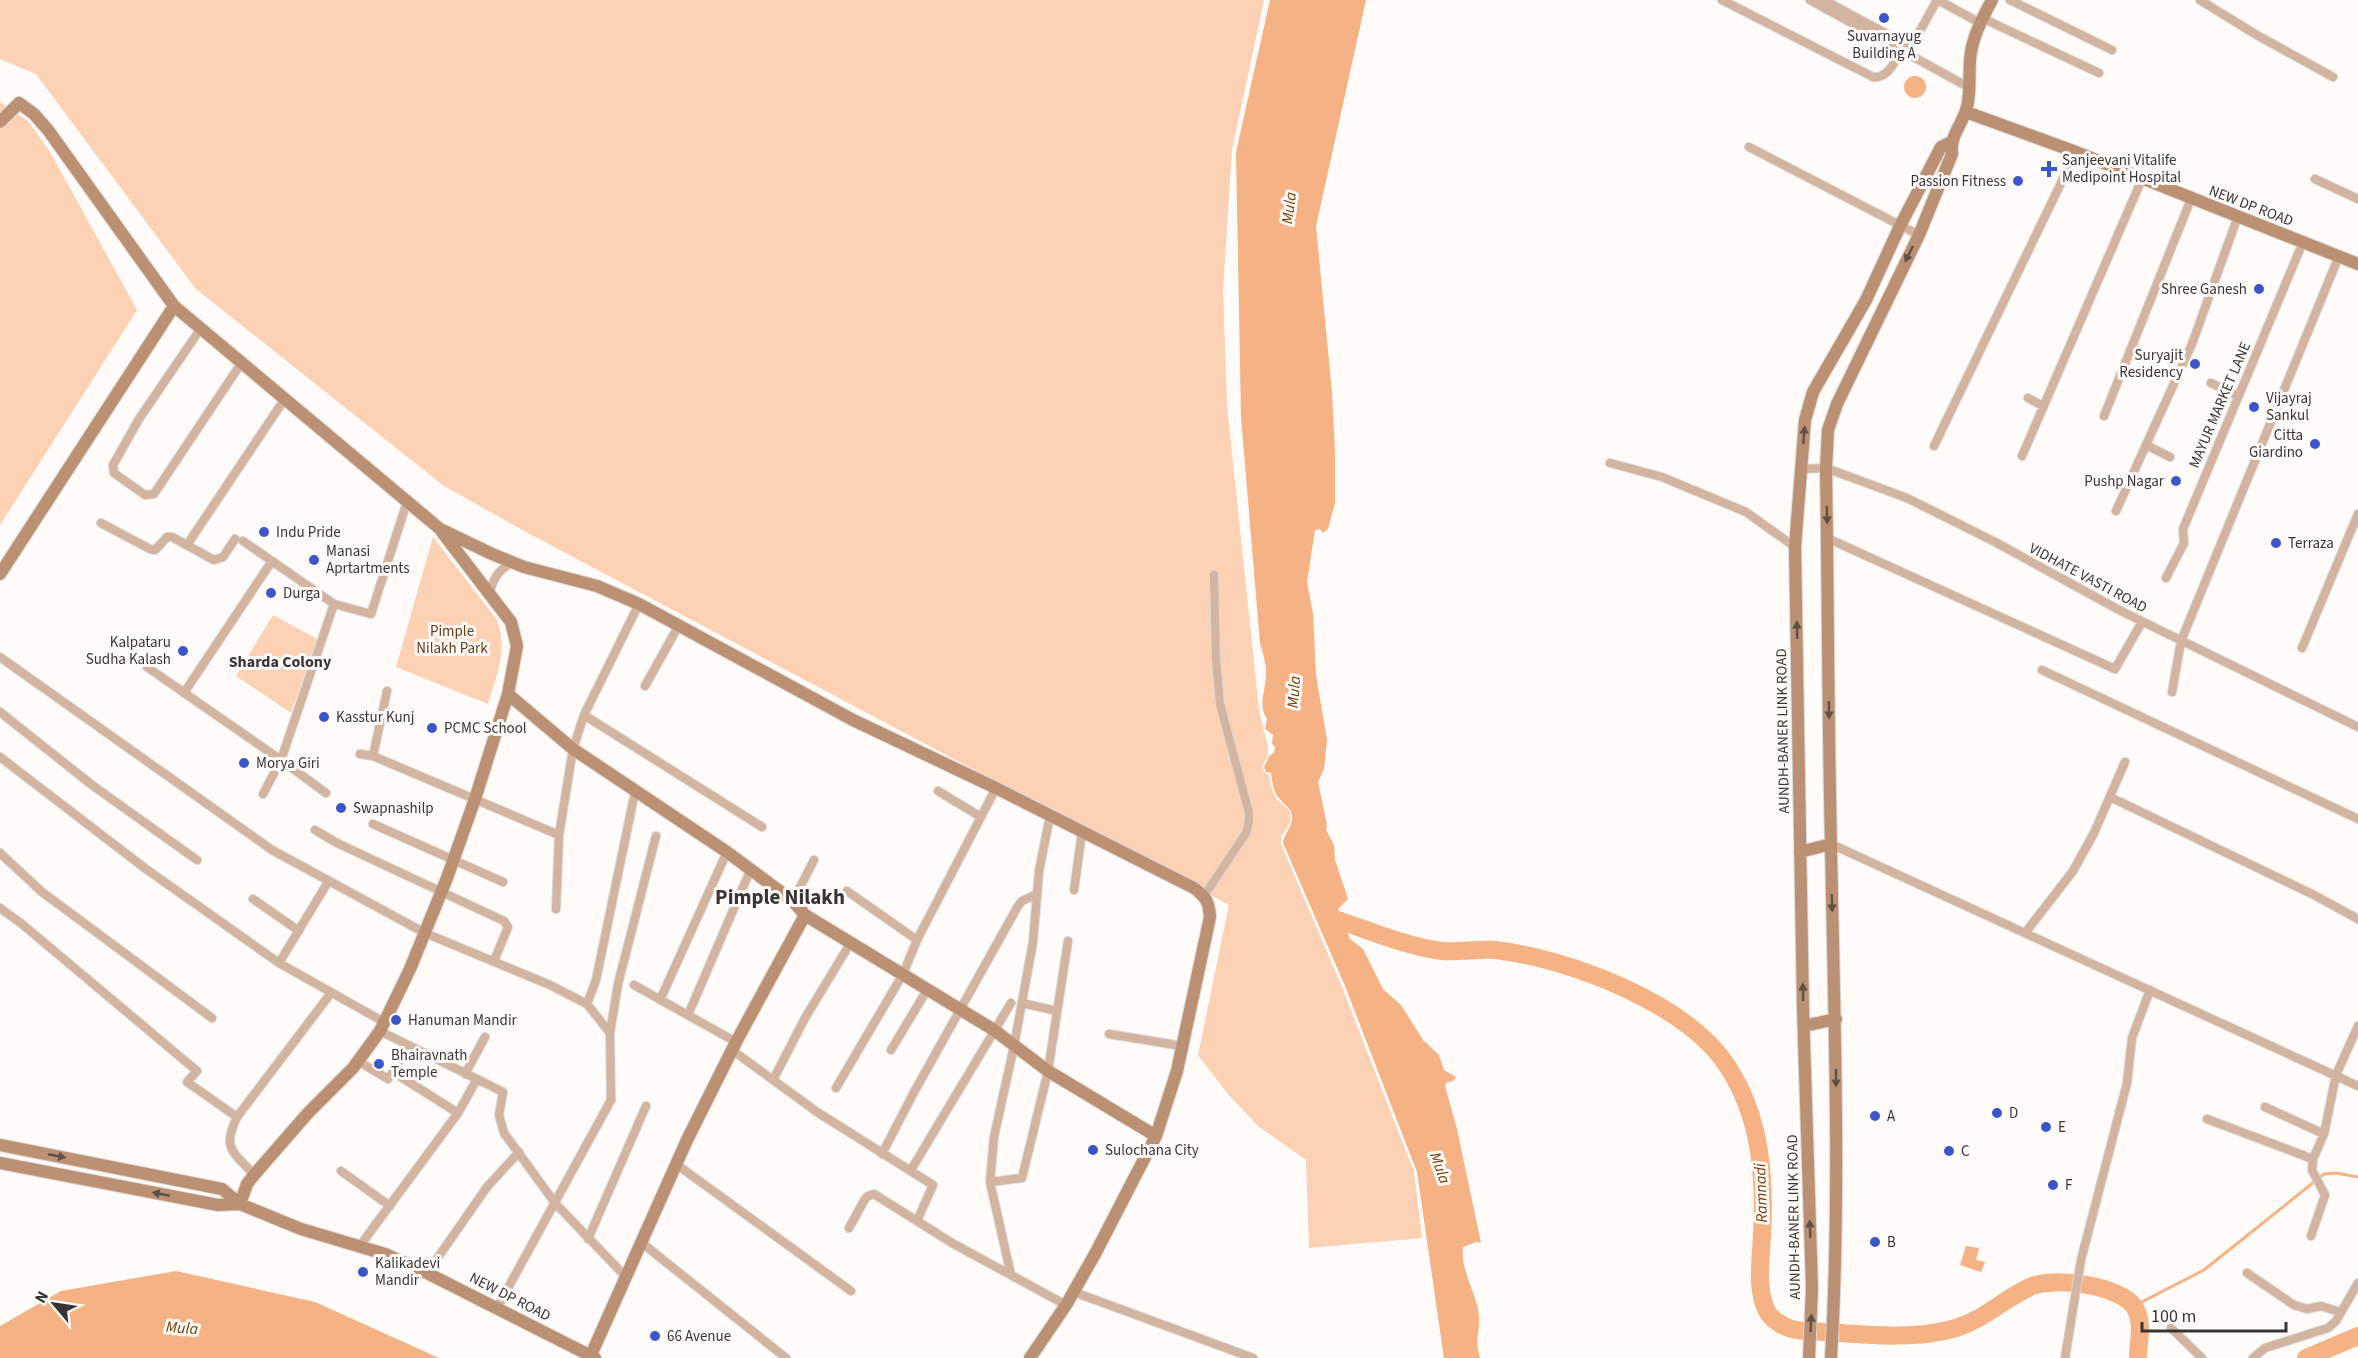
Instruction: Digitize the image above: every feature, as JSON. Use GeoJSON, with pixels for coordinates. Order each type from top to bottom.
{"type":"FeatureCollection","features":[{"type":"Feature","properties":{"kind":"street"},"geometry":{"type":"LineString","coordinates":[[1722,0],[1873,77],[1879,78],[1887,74],[1902,50]]}},
{"type":"Feature","properties":{"kind":"street"},"geometry":{"type":"LineString","coordinates":[[1810,0],[1970,88]]}},
{"type":"Feature","properties":{"kind":"street"},"geometry":{"type":"LineString","coordinates":[[1824,0],[1911,47],[1938,0],[2099,74]]}},
{"type":"Feature","properties":{"kind":"street"},"geometry":{"type":"LineString","coordinates":[[1946,0],[1981,20]]}},
{"type":"Feature","properties":{"kind":"street","name":"AUNDH-BANER LINK ROAD"},"geometry":{"type":"LineString","coordinates":[[1809,1358],[1812,1288],[1800,852],[1795,547],[1805,420],[1813,392],[1866,300],[1900,226],[1941,147],[1950,142],[1966,112],[1970,88],[1971,48],[1981,20],[1992,0]]}},
{"type":"Feature","properties":{"kind":"street"},"geometry":{"type":"LineString","coordinates":[[2010,0],[2112,50]]}},
{"type":"Feature","properties":{"kind":"street"},"geometry":{"type":"LineString","coordinates":[[2200,0],[2332,77]]}},
{"type":"Feature","properties":{"kind":"street"},"geometry":{"type":"LineString","coordinates":[[0,122],[19,103],[34,114],[48,130],[174,306],[440,529],[511,622],[516,634],[517,646],[508,694],[475,800],[442,892],[382,1027],[358,1060],[254,1175],[247,1184],[240,1204]]}},
{"type":"Feature","properties":{"kind":"street","name":"NEW DP ROAD"},"geometry":{"type":"LineString","coordinates":[[1966,112],[2076,152],[2358,264]]}},
{"type":"Feature","properties":{"kind":"street","name":"AUNDH-BANER LINK ROAD"},"geometry":{"type":"LineString","coordinates":[[1831,1358],[1836,1288],[1836,1019],[1831,844],[1826,468],[1828,430],[1837,404],[1919,235],[1952,154],[1950,142]]}},
{"type":"Feature","properties":{"kind":"street"},"geometry":{"type":"LineString","coordinates":[[1749,147],[1919,235]]}},
{"type":"Feature","properties":{"kind":"street"},"geometry":{"type":"LineString","coordinates":[[1934,446],[2076,152]]}},
{"type":"Feature","properties":{"kind":"street"},"geometry":{"type":"LineString","coordinates":[[2022,456],[2142,178]]}},
{"type":"Feature","properties":{"kind":"street"},"geometry":{"type":"LineString","coordinates":[[2315,179],[2358,199]]}},
{"type":"Feature","properties":{"kind":"street"},"geometry":{"type":"LineString","coordinates":[[2104,416],[2191,199]]}},
{"type":"Feature","properties":{"kind":"street"},"geometry":{"type":"LineString","coordinates":[[2116,511],[2192,344],[2238,216]]}},
{"type":"Feature","properties":{"kind":"street","name":"MAYUR MARKET LANE"},"geometry":{"type":"LineString","coordinates":[[2166,578],[2184,543],[2183,529],[2303,242]]}},
{"type":"Feature","properties":{"kind":"street"},"geometry":{"type":"LineString","coordinates":[[2172,692],[2181,641],[2339,256]]}},
{"type":"Feature","properties":{"kind":"street"},"geometry":{"type":"LineString","coordinates":[[0,574],[174,306]]}},
{"type":"Feature","properties":{"kind":"street"},"geometry":{"type":"LineString","coordinates":[[201,328],[139,419],[113,465],[114,473],[145,495],[154,494],[242,362]]}},
{"type":"Feature","properties":{"kind":"street"},"geometry":{"type":"LineString","coordinates":[[2211,383],[2238,396]]}},
{"type":"Feature","properties":{"kind":"street"},"geometry":{"type":"LineString","coordinates":[[2028,398],[2043,406]]}},
{"type":"Feature","properties":{"kind":"street"},"geometry":{"type":"LineString","coordinates":[[187,545],[284,400]]}},
{"type":"Feature","properties":{"kind":"street"},"geometry":{"type":"LineString","coordinates":[[2146,445],[2170,457]]}},
{"type":"Feature","properties":{"kind":"street"},"geometry":{"type":"LineString","coordinates":[[1610,464],[1662,477],[1746,512],[1795,547]]}},
{"type":"Feature","properties":{"kind":"street","name":"VIDHATE VASTI ROAD"},"geometry":{"type":"LineString","coordinates":[[1802,470],[1826,468],[1917,503],[2142,622],[2358,727]]}},
{"type":"Feature","properties":{"kind":"street"},"geometry":{"type":"LineString","coordinates":[[102,523],[150,549],[155,550],[167,537],[172,537],[214,560],[223,557],[239,540],[334,604],[371,614],[407,502]]}},
{"type":"Feature","properties":{"kind":"street"},"geometry":{"type":"LineString","coordinates":[[2302,648],[2358,514]]}},
{"type":"Feature","properties":{"kind":"street"},"geometry":{"type":"LineString","coordinates":[[440,529],[512,562],[597,586],[639,604],[853,720],[996,788],[1194,888],[1209,903],[1210,917],[1177,1071],[1156,1136],[1122,1205],[1074,1292],[1029,1358]]}},
{"type":"Feature","properties":{"kind":"street"},"geometry":{"type":"LineString","coordinates":[[1827,538],[2115,669],[2142,622]]}},
{"type":"Feature","properties":{"kind":"street"},"geometry":{"type":"LineString","coordinates":[[184,693],[272,561]]}},
{"type":"Feature","properties":{"kind":"street"},"geometry":{"type":"LineString","coordinates":[[490,594],[491,585],[497,575],[512,562]]}},
{"type":"Feature","properties":{"kind":"street"},"geometry":{"type":"LineString","coordinates":[[1204,896],[1246,833],[1249,822],[1249,813],[1220,704],[1216,660],[1214,575]]}},
{"type":"Feature","properties":{"kind":"street"},"geometry":{"type":"LineString","coordinates":[[263,794],[281,760],[334,604]]}},
{"type":"Feature","properties":{"kind":"street"},"geometry":{"type":"LineString","coordinates":[[556,909],[560,835],[573,749],[584,715],[639,604]]}},
{"type":"Feature","properties":{"kind":"street"},"geometry":{"type":"LineString","coordinates":[[645,686],[679,625]]}},
{"type":"Feature","properties":{"kind":"street"},"geometry":{"type":"LineString","coordinates":[[0,657],[225,819],[272,850],[425,933],[549,985],[586,1004],[610,1033]]}},
{"type":"Feature","properties":{"kind":"street"},"geometry":{"type":"LineString","coordinates":[[147,667],[326,793]]}},
{"type":"Feature","properties":{"kind":"street"},"geometry":{"type":"LineString","coordinates":[[2042,670],[2358,819]]}},
{"type":"Feature","properties":{"kind":"street"},"geometry":{"type":"LineString","coordinates":[[373,756],[387,691]]}},
{"type":"Feature","properties":{"kind":"street"},"geometry":{"type":"LineString","coordinates":[[508,694],[573,749],[727,852],[793,901],[805,915],[994,1030],[1048,1071],[1156,1136]]}},
{"type":"Feature","properties":{"kind":"street"},"geometry":{"type":"LineString","coordinates":[[0,712],[92,784],[197,860]]}},
{"type":"Feature","properties":{"kind":"street"},"geometry":{"type":"LineString","coordinates":[[584,715],[762,827]]}},
{"type":"Feature","properties":{"kind":"street"},"geometry":{"type":"LineString","coordinates":[[360,754],[373,756],[560,835]]}},
{"type":"Feature","properties":{"kind":"street"},"geometry":{"type":"LineString","coordinates":[[0,757],[146,869],[279,963],[331,993],[408,1045],[503,1092],[499,1115],[504,1133],[555,1203],[626,1277]]}},
{"type":"Feature","properties":{"kind":"street"},"geometry":{"type":"LineString","coordinates":[[2025,933],[2073,871],[2094,833],[2125,762]]}},
{"type":"Feature","properties":{"kind":"street"},"geometry":{"type":"LineString","coordinates":[[836,1088],[903,974],[917,940],[996,788]]}},
{"type":"Feature","properties":{"kind":"street"},"geometry":{"type":"LineString","coordinates":[[938,790],[981,818]]}},
{"type":"Feature","properties":{"kind":"street"},"geometry":{"type":"LineString","coordinates":[[586,1004],[596,980],[635,792]]}},
{"type":"Feature","properties":{"kind":"street"},"geometry":{"type":"LineString","coordinates":[[2110,797],[2358,919]]}},
{"type":"Feature","properties":{"kind":"street"},"geometry":{"type":"LineString","coordinates":[[1011,1275],[990,1182],[994,1137],[1033,942],[1037,894],[1050,816]]}},
{"type":"Feature","properties":{"kind":"street"},"geometry":{"type":"LineString","coordinates":[[373,824],[503,882]]}},
{"type":"Feature","properties":{"kind":"street"},"geometry":{"type":"LineString","coordinates":[[315,830],[508,924],[494,961]]}},
{"type":"Feature","properties":{"kind":"street"},"geometry":{"type":"LineString","coordinates":[[1074,890],[1082,832]]}},
{"type":"Feature","properties":{"kind":"street"},"geometry":{"type":"LineString","coordinates":[[497,1308],[611,1100],[610,1033],[618,984],[656,836]]}},
{"type":"Feature","properties":{"kind":"street"},"geometry":{"type":"LineString","coordinates":[[1800,852],[1831,844],[2358,1086]]}},
{"type":"Feature","properties":{"kind":"street"},"geometry":{"type":"LineString","coordinates":[[660,999],[727,852]]}},
{"type":"Feature","properties":{"kind":"street"},"geometry":{"type":"LineString","coordinates":[[0,853],[42,892],[212,1018]]}},
{"type":"Feature","properties":{"kind":"street"},"geometry":{"type":"LineString","coordinates":[[793,901],[814,860]]}},
{"type":"Feature","properties":{"kind":"street"},"geometry":{"type":"LineString","coordinates":[[688,1015],[750,871]]}},
{"type":"Feature","properties":{"kind":"street"},"geometry":{"type":"LineString","coordinates":[[279,963],[328,882]]}},
{"type":"Feature","properties":{"kind":"street"},"geometry":{"type":"LineString","coordinates":[[847,891],[917,940]]}},
{"type":"Feature","properties":{"kind":"street"},"geometry":{"type":"LineString","coordinates":[[882,1154],[1018,906],[1027,898],[1037,894]]}},
{"type":"Feature","properties":{"kind":"street"},"geometry":{"type":"LineString","coordinates":[[253,899],[299,931]]}},
{"type":"Feature","properties":{"kind":"street"},"geometry":{"type":"LineString","coordinates":[[0,908],[197,1071],[188,1082],[237,1117]]}},
{"type":"Feature","properties":{"kind":"street"},"geometry":{"type":"LineString","coordinates":[[593,1356],[619,1302],[626,1277],[676,1164],[734,1046],[805,915]]}},
{"type":"Feature","properties":{"kind":"street"},"geometry":{"type":"LineString","coordinates":[[990,1182],[1022,1178],[1048,1071],[1068,941]]}},
{"type":"Feature","properties":{"kind":"street"},"geometry":{"type":"LineString","coordinates":[[773,1080],[851,942]]}},
{"type":"Feature","properties":{"kind":"street"},"geometry":{"type":"LineString","coordinates":[[634,985],[688,1015],[734,1046],[773,1080],[817,1112],[933,1185],[917,1221]]}},
{"type":"Feature","properties":{"kind":"street"},"geometry":{"type":"LineString","coordinates":[[891,1050],[927,990]]}},
{"type":"Feature","properties":{"kind":"street"},"geometry":{"type":"LineString","coordinates":[[2065,1358],[2081,1260],[2127,1083],[2132,1038],[2150,990]]}},
{"type":"Feature","properties":{"kind":"street"},"geometry":{"type":"LineString","coordinates":[[254,1175],[232,1150],[228,1136],[237,1117],[331,993]]}},
{"type":"Feature","properties":{"kind":"street"},"geometry":{"type":"LineString","coordinates":[[910,1170],[1011,1003]]}},
{"type":"Feature","properties":{"kind":"street"},"geometry":{"type":"LineString","coordinates":[[1022,1003],[1057,1011]]}},
{"type":"Feature","properties":{"kind":"street"},"geometry":{"type":"LineString","coordinates":[[1804,1026],[1836,1019]]}},
{"type":"Feature","properties":{"kind":"street"},"geometry":{"type":"LineString","coordinates":[[2311,1236],[2325,1195],[2312,1170],[2313,1159],[2324,1134],[2336,1075],[2358,1026]]}},
{"type":"Feature","properties":{"kind":"street"},"geometry":{"type":"LineString","coordinates":[[1109,1034],[1182,1046]]}},
{"type":"Feature","properties":{"kind":"street"},"geometry":{"type":"LineString","coordinates":[[465,1074],[485,1037]]}},
{"type":"Feature","properties":{"kind":"street"},"geometry":{"type":"LineString","coordinates":[[358,1060],[388,1079],[408,1045]]}},
{"type":"Feature","properties":{"kind":"street"},"geometry":{"type":"LineString","coordinates":[[393,1072],[458,1113]]}},
{"type":"Feature","properties":{"kind":"street"},"geometry":{"type":"LineString","coordinates":[[358,1247],[458,1113],[477,1079]]}},
{"type":"Feature","properties":{"kind":"street"},"geometry":{"type":"LineString","coordinates":[[588,1239],[646,1106]]}},
{"type":"Feature","properties":{"kind":"street"},"geometry":{"type":"LineString","coordinates":[[2265,1107],[2324,1134]]}},
{"type":"Feature","properties":{"kind":"street"},"geometry":{"type":"LineString","coordinates":[[2207,1119],[2313,1159]]}},
{"type":"Feature","properties":{"kind":"street","name":"NEW DP ROAD"},"geometry":{"type":"LineString","coordinates":[[0,1145],[222,1189],[240,1204],[300,1229],[385,1254],[593,1356]]}},
{"type":"Feature","properties":{"kind":"street"},"geometry":{"type":"LineString","coordinates":[[427,1273],[487,1187],[519,1152]]}},
{"type":"Feature","properties":{"kind":"street","name":"NEW DP ROAD"},"geometry":{"type":"LineString","coordinates":[[0,1162],[218,1205],[240,1204]]}},
{"type":"Feature","properties":{"kind":"street"},"geometry":{"type":"LineString","coordinates":[[676,1164],[851,1291]]}},
{"type":"Feature","properties":{"kind":"street"},"geometry":{"type":"LineString","coordinates":[[340,1171],[390,1206]]}},
{"type":"Feature","properties":{"kind":"street"},"geometry":{"type":"LineString","coordinates":[[849,1228],[865,1199],[871,1194],[952,1244],[1066,1305]]}},
{"type":"Feature","properties":{"kind":"street"},"geometry":{"type":"LineString","coordinates":[[642,1243],[786,1358]]}},
{"type":"Feature","properties":{"kind":"street"},"geometry":{"type":"LineString","coordinates":[[2247,1273],[2294,1305],[2307,1309],[2321,1306],[2340,1312]]}},
{"type":"Feature","properties":{"kind":"street"},"geometry":{"type":"LineString","coordinates":[[2253,1358],[2265,1348],[2328,1328],[2336,1321],[2358,1283]]}},
{"type":"Feature","properties":{"kind":"street"},"geometry":{"type":"LineString","coordinates":[[1074,1292],[1254,1358]]}},
{"type":"Feature","properties":{"kind":"street"},"geometry":{"type":"LineString","coordinates":[[2171,1328],[2202,1358]]}},
{"type":"Feature","properties":{"kind":"green space"},"geometry":{"type":"Polygon","coordinates":[[[0,0],[1264,0],[1232,150],[1223,290],[1227,406],[1259,710],[1268,747],[1268,755],[1262,767],[1269,775],[1275,796],[1290,813],[1289,824],[1281,836],[1281,844],[1342,987],[1414,1172],[1422,1238],[1309,1248],[1306,1160],[1258,1126],[1228,1094],[1198,1055],[1229,905],[526,532],[444,486],[196,289],[36,74],[0,59],[0,0]]]}},
{"type":"Feature","properties":{"kind":"green space"},"geometry":{"type":"Polygon","coordinates":[[[0,102],[28,121],[50,152],[137,310],[0,525],[0,102]]]}},
{"type":"Feature","properties":{"kind":"green space","name":"Pimple Nilakh Park"},"geometry":{"type":"Polygon","coordinates":[[[433,537],[497,620],[502,642],[500,662],[488,704],[396,667],[433,537]]]}},
{"type":"Feature","properties":{"kind":"green space"},"geometry":{"type":"Polygon","coordinates":[[[273,615],[317,639],[291,713],[236,676],[273,615]]]}},
{"type":"Feature","properties":{"kind":"water","name":"Mula"},"geometry":{"type":"Polygon","coordinates":[[[1270,0],[1366,0],[1316,226],[1332,393],[1335,453],[1335,503],[1328,529],[1323,533],[1320,529],[1315,530],[1307,582],[1313,614],[1316,675],[1327,740],[1324,769],[1318,782],[1327,825],[1326,830],[1334,845],[1335,860],[1348,899],[1338,909],[1350,939],[1363,949],[1383,989],[1401,1005],[1423,1040],[1439,1055],[1444,1070],[1456,1077],[1445,1086],[1457,1129],[1481,1243],[1476,1242],[1463,1247],[1466,1273],[1478,1307],[1477,1346],[1480,1358],[1444,1358],[1417,1172],[1345,986],[1283,843],[1292,820],[1291,813],[1276,794],[1271,773],[1266,772],[1264,767],[1269,756],[1274,753],[1275,747],[1272,744],[1273,735],[1265,729],[1267,719],[1263,709],[1263,698],[1266,669],[1260,643],[1241,417],[1236,152],[1270,0]]]}},
{"type":"Feature","properties":{"kind":"water"},"geometry":{"type":"Polygon","coordinates":[[[1915,76],[1923,79],[1926,87],[1923,95],[1915,98],[1907,95],[1904,87],[1907,79],[1915,76]]]}},
{"type":"Feature","properties":{"kind":"water"},"geometry":{"type":"Polygon","coordinates":[[[1966,1246],[1979,1248],[1976,1260],[1985,1262],[1981,1272],[1960,1265],[1966,1246]]]}},
{"type":"Feature","properties":{"kind":"water","name":"Mula"},"geometry":{"type":"Polygon","coordinates":[[[176,1271],[315,1302],[439,1358],[0,1358],[0,1326],[61,1291],[176,1271]]]}},
{"type":"Feature","properties":{"kind":"waterway","name":"Ramnadi"},"geometry":{"type":"LineString","coordinates":[[1334,919],[1429,949],[1495,950],[1556,963],[1590,974],[1655,1004],[1684,1023],[1709,1044],[1728,1067],[1739,1086],[1754,1127],[1763,1191],[1761,1292],[1768,1313],[1780,1324],[1804,1331],[1875,1335],[1940,1332],[1966,1324],[2030,1287],[2054,1282],[2069,1283],[2102,1288],[2128,1300],[2138,1314],[2140,1326],[2138,1358]]}},
{"type":"Feature","properties":{"kind":"waterway"},"geometry":{"type":"LineString","coordinates":[[2134,1306],[2204,1270],[2324,1174],[2336,1173],[2358,1177]]}},
{"type":"Feature","properties":{"kind":"waterway","name":"Ramnadi"},"geometry":{"type":"LineString","coordinates":[[2306,1358],[2358,1336]]}},
{"type":"Feature","properties":{"kind":"place","name":"Suvarnayug Building A"},"geometry":{"type":"Point","coordinates":[1884,18]}},
{"type":"Feature","properties":{"kind":"place","name":"Sanjeevani Vitalife Medipoint Hospital"},"geometry":{"type":"Point","coordinates":[2049,169]}},
{"type":"Feature","properties":{"kind":"place","name":"Passion Fitness"},"geometry":{"type":"Point","coordinates":[2018,181]}},
{"type":"Feature","properties":{"kind":"place","name":"Shree Ganesh"},"geometry":{"type":"Point","coordinates":[2259,289]}},
{"type":"Feature","properties":{"kind":"place","name":"Suryajit Residency"},"geometry":{"type":"Point","coordinates":[2195,364]}},
{"type":"Feature","properties":{"kind":"place","name":"Vijayraj Sankul"},"geometry":{"type":"Point","coordinates":[2254,407]}},
{"type":"Feature","properties":{"kind":"place","name":"Citta Giardino"},"geometry":{"type":"Point","coordinates":[2315,444]}},
{"type":"Feature","properties":{"kind":"place","name":"Pushp Nagar"},"geometry":{"type":"Point","coordinates":[2176,481]}},
{"type":"Feature","properties":{"kind":"place","name":"Indu Pride"},"geometry":{"type":"Point","coordinates":[264,532]}},
{"type":"Feature","properties":{"kind":"place","name":"Terraza"},"geometry":{"type":"Point","coordinates":[2276,543]}},
{"type":"Feature","properties":{"kind":"place","name":"Manasi Aprtartments"},"geometry":{"type":"Point","coordinates":[314,560]}},
{"type":"Feature","properties":{"kind":"place","name":"Durga"},"geometry":{"type":"Point","coordinates":[271,593]}},
{"type":"Feature","properties":{"kind":"place","name":"Kalpataru Sudha Kalash"},"geometry":{"type":"Point","coordinates":[183,651]}},
{"type":"Feature","properties":{"kind":"place","name":"Kasstur Kunj"},"geometry":{"type":"Point","coordinates":[324,717]}},
{"type":"Feature","properties":{"kind":"place","name":"PCMC School"},"geometry":{"type":"Point","coordinates":[432,728]}},
{"type":"Feature","properties":{"kind":"place","name":"Morya Giri"},"geometry":{"type":"Point","coordinates":[244,763]}},
{"type":"Feature","properties":{"kind":"place","name":"Swapnashilp"},"geometry":{"type":"Point","coordinates":[341,808]}},
{"type":"Feature","properties":{"kind":"place","name":"Hanuman Mandir"},"geometry":{"type":"Point","coordinates":[396,1020]}},
{"type":"Feature","properties":{"kind":"place","name":"Bhairavnath Temple"},"geometry":{"type":"Point","coordinates":[379,1064]}},
{"type":"Feature","properties":{"kind":"place","name":"D"},"geometry":{"type":"Point","coordinates":[1997,1113]}},
{"type":"Feature","properties":{"kind":"place","name":"A"},"geometry":{"type":"Point","coordinates":[1875,1116]}},
{"type":"Feature","properties":{"kind":"place","name":"E"},"geometry":{"type":"Point","coordinates":[2046,1127]}},
{"type":"Feature","properties":{"kind":"place","name":"Sulochana City"},"geometry":{"type":"Point","coordinates":[1093,1150]}},
{"type":"Feature","properties":{"kind":"place","name":"C"},"geometry":{"type":"Point","coordinates":[1949,1151]}},
{"type":"Feature","properties":{"kind":"place","name":"F"},"geometry":{"type":"Point","coordinates":[2053,1185]}},
{"type":"Feature","properties":{"kind":"place","name":"B"},"geometry":{"type":"Point","coordinates":[1875,1242]}},
{"type":"Feature","properties":{"kind":"place","name":"Kalikadevi Mandir"},"geometry":{"type":"Point","coordinates":[363,1272]}},
{"type":"Feature","properties":{"kind":"place","name":"66 Avenue"},"geometry":{"type":"Point","coordinates":[655,1336]}},
{"type":"Feature","properties":{"kind":"district","name":"Sharda Colony"},"geometry":{"type":"Point","coordinates":[280,662]}},
{"type":"Feature","properties":{"kind":"district","name":"Pimple Nilakh"},"geometry":{"type":"Point","coordinates":[780,897]}}]}
